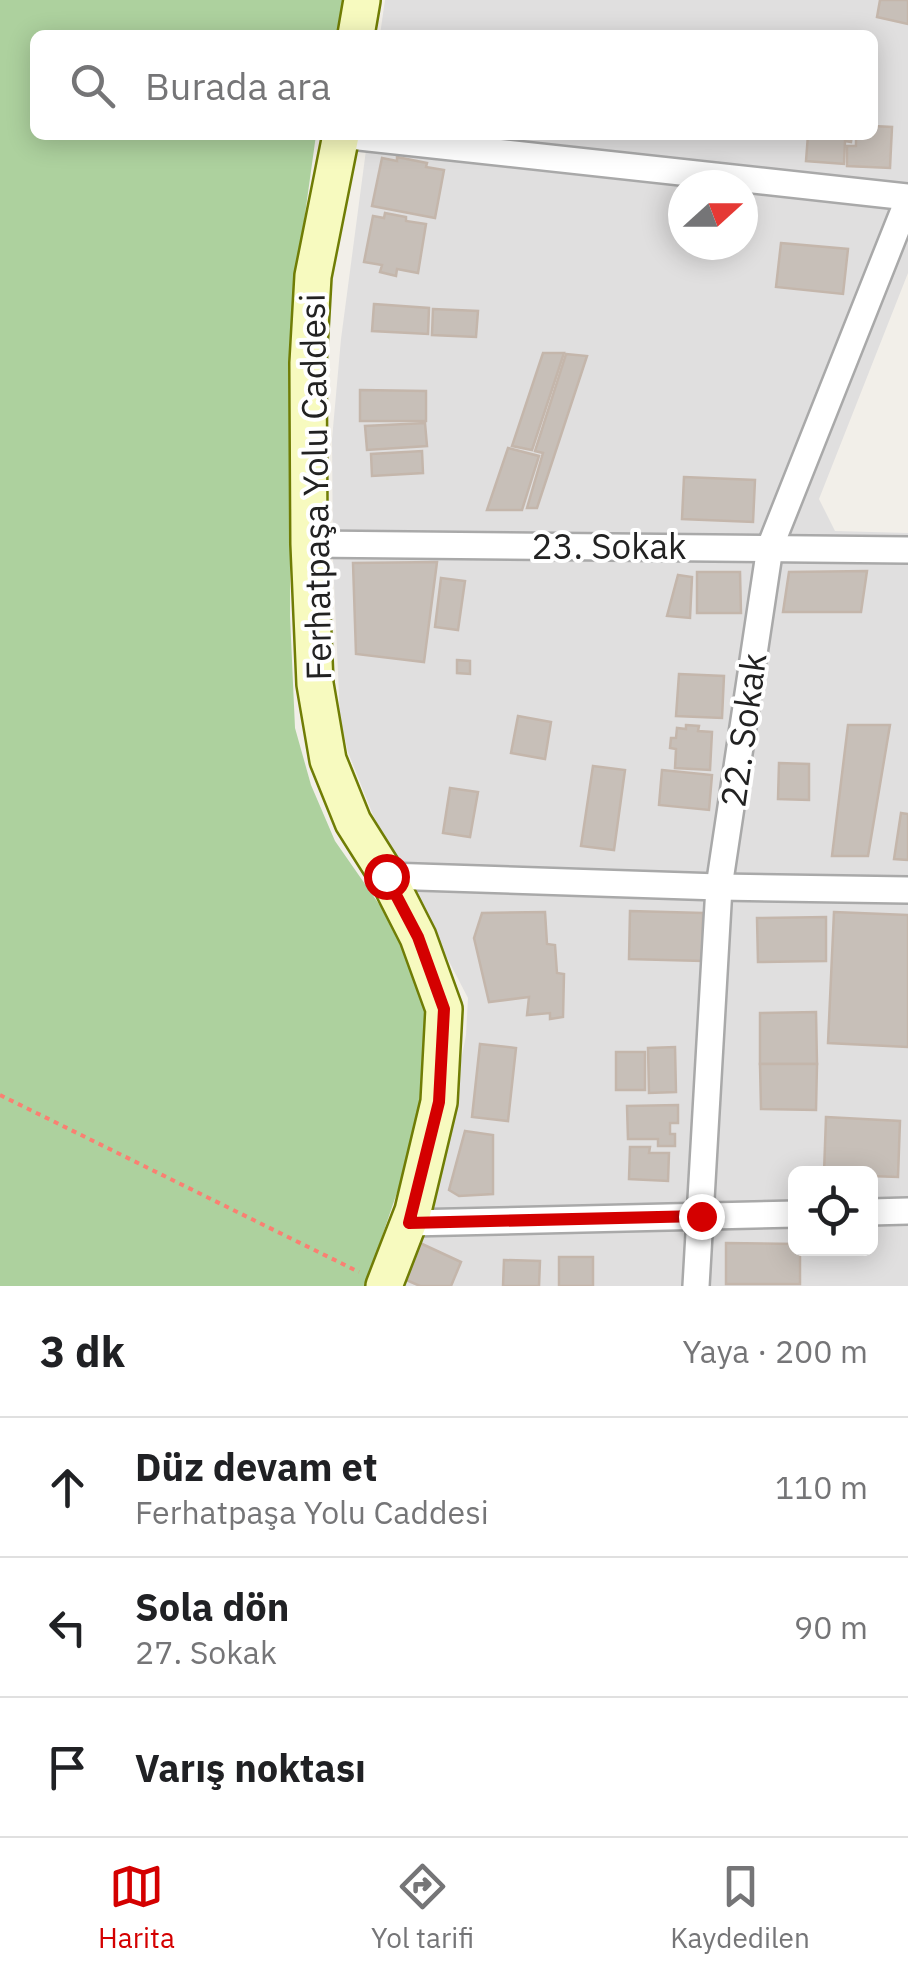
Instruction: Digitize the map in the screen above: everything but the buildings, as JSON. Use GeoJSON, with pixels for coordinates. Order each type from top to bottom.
{"type":"FeatureCollection","features":[{"type":"Feature","properties":{"kind":"main road"},"geometry":{"type":"LineString","coordinates":[[357,30],[362,0]]}},
{"type":"Feature","properties":{"kind":"main road","name":"Ferhatpaşa Yolu Caddesi"},"geometry":{"type":"LineString","coordinates":[[340,140],[313,276],[308,363],[309,544],[316,684],[328,760],[353,822],[418,937],[444,1009],[439,1102],[409,1223],[385,1285]]}},
{"type":"Feature","properties":{"kind":"street"},"geometry":{"type":"LineString","coordinates":[[385,140],[908,199]]}},
{"type":"Feature","properties":{"kind":"street","name":"22. Sokak"},"geometry":{"type":"LineString","coordinates":[[696,1286],[720,887],[770,547],[908,199]]}},
{"type":"Feature","properties":{"kind":"street","name":"23. Sokak"},"geometry":{"type":"LineString","coordinates":[[309,544],[908,550]]}},
{"type":"Feature","properties":{"kind":"street"},"geometry":{"type":"LineString","coordinates":[[386,876],[908,890]]}},
{"type":"Feature","properties":{"kind":"street"},"geometry":{"type":"LineString","coordinates":[[878,1212],[908,1211]]}},
{"type":"Feature","properties":{"kind":"street"},"geometry":{"type":"LineString","coordinates":[[409,1223],[788,1214]]}},
{"type":"Feature","properties":{"kind":"path"},"geometry":{"type":"LineString","coordinates":[[0,1095],[385,1285]]}},
{"type":"Feature","properties":{"kind":"shaded area"},"geometry":{"type":"Polygon","coordinates":[[[385,0],[908,0],[908,273],[819,499],[835,531],[908,533],[908,1286],[395,1286],[414,1237],[433,1206],[466,1035],[468,998],[373,815],[348,752],[340,718],[332,439],[367,140],[878,140],[878,30],[381,30],[385,0]]]}},
{"type":"Feature","properties":{"kind":"green space"},"geometry":{"type":"Polygon","coordinates":[[[0,0],[344,0],[338,30],[30,30],[30,140],[315,140],[297,272],[290,427],[290,616],[295,728],[311,785],[335,841],[381,907],[417,976],[431,1014],[424,1101],[365,1286],[0,1286],[0,0]]]}},
{"type":"Feature","properties":{"kind":"route"},"geometry":{"type":"LineString","coordinates":[[386,876],[418,937],[444,1009],[439,1102],[409,1223],[701,1216]]}}]}
